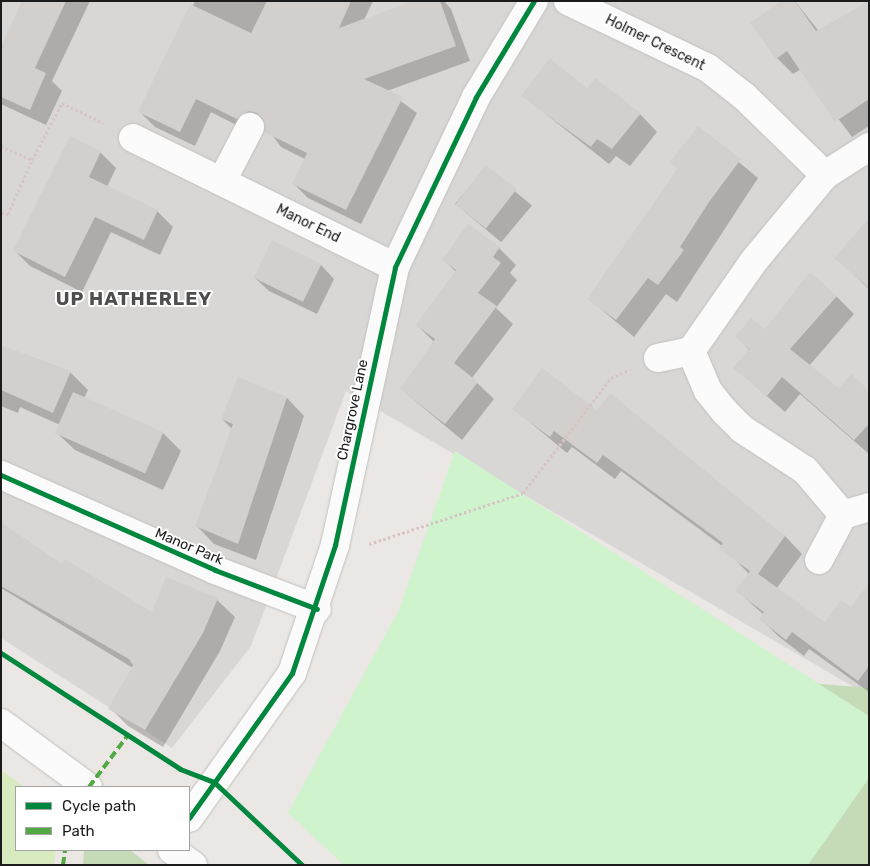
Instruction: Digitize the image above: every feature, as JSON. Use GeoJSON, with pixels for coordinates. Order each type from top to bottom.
{"type":"FeatureCollection","features":[{"type":"Feature","properties":{"kind":"street","name":"Chargrove Lane"},"geometry":{"type":"LineString","coordinates":[[190,817],[292,673],[317,609],[335,545],[395,267],[476,97],[534,1]]}},
{"type":"Feature","properties":{"kind":"street","name":"Holmer Crescent"},"geometry":{"type":"LineString","coordinates":[[568,1],[708,68],[745,97],[825,175]]}},
{"type":"Feature","properties":{"kind":"street"},"geometry":{"type":"LineString","coordinates":[[222,181],[250,128]]}},
{"type":"Feature","properties":{"kind":"street","name":"Manor End"},"geometry":{"type":"LineString","coordinates":[[133,138],[395,267]]}},
{"type":"Feature","properties":{"kind":"street"},"geometry":{"type":"LineString","coordinates":[[658,358],[691,351],[753,262],[825,175],[869,147]]}},
{"type":"Feature","properties":{"kind":"street"},"geometry":{"type":"LineString","coordinates":[[691,351],[708,391],[724,411],[742,429],[805,470],[843,515]]}},
{"type":"Feature","properties":{"kind":"street","name":"Manor Park"},"geometry":{"type":"LineString","coordinates":[[1,475],[154,544],[317,609]]}},
{"type":"Feature","properties":{"kind":"street"},"geometry":{"type":"LineString","coordinates":[[818,560],[843,515],[869,507]]}},
{"type":"Feature","properties":{"kind":"street"},"geometry":{"type":"LineString","coordinates":[[1,723],[87,786]]}},
{"type":"Feature","properties":{"kind":"street"},"geometry":{"type":"LineString","coordinates":[[173,851],[193,865]]}},
{"type":"Feature","properties":{"kind":"path"},"geometry":{"type":"LineString","coordinates":[[1,213],[8,214],[32,160],[62,103],[133,138]]}},
{"type":"Feature","properties":{"kind":"path"},"geometry":{"type":"LineString","coordinates":[[1,146],[32,160]]}},
{"type":"Feature","properties":{"kind":"path"},"geometry":{"type":"LineString","coordinates":[[335,545],[356,549],[523,493],[611,378],[658,358]]}},
{"type":"Feature","properties":{"kind":"shaded area"},"geometry":{"type":"Polygon","coordinates":[[[1,1],[869,1],[869,696],[346,391],[251,646],[172,748],[1,638],[1,1]]]}},
{"type":"Feature","properties":{"kind":"green space"},"geometry":{"type":"Polygon","coordinates":[[[455,451],[869,716],[869,778],[808,865],[344,865],[288,813],[399,610],[455,451]]]}},
{"type":"Feature","properties":{"kind":"green space"},"geometry":{"type":"Polygon","coordinates":[[[809,683],[869,688],[869,865],[778,865],[809,683]]]}},
{"type":"Feature","properties":{"kind":"green space"},"geometry":{"type":"Polygon","coordinates":[[[1,770],[23,786],[15,786],[15,851],[56,851],[54,865],[1,865],[1,770]]]}},
{"type":"Feature","properties":{"kind":"green space"},"geometry":{"type":"Polygon","coordinates":[[[84,851],[131,851],[149,865],[83,865],[84,851]]]}},
{"type":"Feature","properties":{"kind":"building"},"geometry":{"type":"Polygon","coordinates":[[[22,1],[66,1],[35,68],[46,73],[30,110],[1,97],[1,47],[22,1]]]}},
{"type":"Feature","properties":{"kind":"building"},"geometry":{"type":"Polygon","coordinates":[[[267,1],[351,1],[339,28],[413,1],[440,1],[456,46],[364,79],[403,97],[346,210],[292,184],[307,153],[264,132],[263,119],[257,113],[249,111],[237,119],[196,99],[180,132],[138,112],[190,4],[251,33],[267,1]]]}},
{"type":"Feature","properties":{"kind":"building"},"geometry":{"type":"Polygon","coordinates":[[[780,1],[795,1],[816,31],[869,1],[869,99],[835,122],[787,51],[776,59],[750,23],[780,1]]]}},
{"type":"Feature","properties":{"kind":"building"},"geometry":{"type":"Polygon","coordinates":[[[550,58],[587,88],[595,78],[641,113],[612,149],[597,139],[591,147],[521,96],[550,58]]]}},
{"type":"Feature","properties":{"kind":"building"},"geometry":{"type":"Polygon","coordinates":[[[698,126],[741,159],[709,202],[680,247],[684,250],[658,285],[648,278],[616,320],[587,299],[678,168],[670,162],[698,126]]]}},
{"type":"Feature","properties":{"kind":"building"},"geometry":{"type":"Polygon","coordinates":[[[70,136],[101,151],[89,177],[158,210],[144,240],[95,217],[65,277],[13,251],[70,136]]]}},
{"type":"Feature","properties":{"kind":"building"},"geometry":{"type":"Polygon","coordinates":[[[486,165],[517,189],[486,228],[455,204],[486,165]]]}},
{"type":"Feature","properties":{"kind":"building"},"geometry":{"type":"Polygon","coordinates":[[[869,218],[869,288],[834,258],[869,218]]]}},
{"type":"Feature","properties":{"kind":"building"},"geometry":{"type":"Polygon","coordinates":[[[468,224],[500,247],[493,257],[501,263],[478,293],[497,306],[454,363],[478,382],[445,424],[400,389],[435,339],[416,325],[456,270],[442,260],[468,224]]]}},
{"type":"Feature","properties":{"kind":"building"},"geometry":{"type":"Polygon","coordinates":[[[272,240],[321,264],[303,302],[254,278],[272,240]]]}},
{"type":"Feature","properties":{"kind":"building"},"geometry":{"type":"Polygon","coordinates":[[[810,272],[837,296],[790,349],[839,388],[851,374],[869,390],[869,424],[854,440],[782,377],[767,396],[733,368],[749,349],[735,337],[751,318],[765,329],[810,272]]]}},
{"type":"Feature","properties":{"kind":"building"},"geometry":{"type":"Polygon","coordinates":[[[1,345],[71,371],[53,413],[1,390],[1,345]]]}},
{"type":"Feature","properties":{"kind":"building"},"geometry":{"type":"Polygon","coordinates":[[[542,368],[597,410],[610,393],[785,536],[758,574],[825,622],[841,600],[851,607],[869,583],[869,666],[858,681],[792,632],[786,640],[759,619],[764,612],[735,591],[750,571],[719,549],[723,543],[603,455],[597,463],[554,431],[550,437],[512,409],[542,368]]]}},
{"type":"Feature","properties":{"kind":"building"},"geometry":{"type":"Polygon","coordinates":[[[238,377],[287,397],[238,544],[195,526],[233,424],[221,419],[238,377]]]}},
{"type":"Feature","properties":{"kind":"building"},"geometry":{"type":"Polygon","coordinates":[[[73,392],[163,432],[145,473],[55,433],[73,392]]]}},
{"type":"Feature","properties":{"kind":"building"},"geometry":{"type":"Polygon","coordinates":[[[1,522],[62,564],[65,559],[152,612],[166,577],[218,598],[203,633],[145,730],[108,709],[133,665],[129,659],[1,586],[1,522]]]}},
{"type":"Feature","properties":{"kind":"marked path"},"geometry":{"type":"LineString","coordinates":[[90,786],[128,735]]}},
{"type":"Feature","properties":{"kind":"marked path"},"geometry":{"type":"LineString","coordinates":[[63,865],[65,851]]}},
{"type":"Feature","properties":{"kind":"cycle path"},"geometry":{"type":"LineString","coordinates":[[190,817],[292,673],[335,545],[395,267],[476,97],[534,1]]}},
{"type":"Feature","properties":{"kind":"cycle path"},"geometry":{"type":"LineString","coordinates":[[1,475],[215,570],[317,609]]}},
{"type":"Feature","properties":{"kind":"cycle path"},"geometry":{"type":"LineString","coordinates":[[1,653],[180,769],[214,782],[302,865]]}},
{"type":"Feature","properties":{"kind":"district","name":"UP HATHERLEY"},"geometry":{"type":"Point","coordinates":[134,299]}}]}
